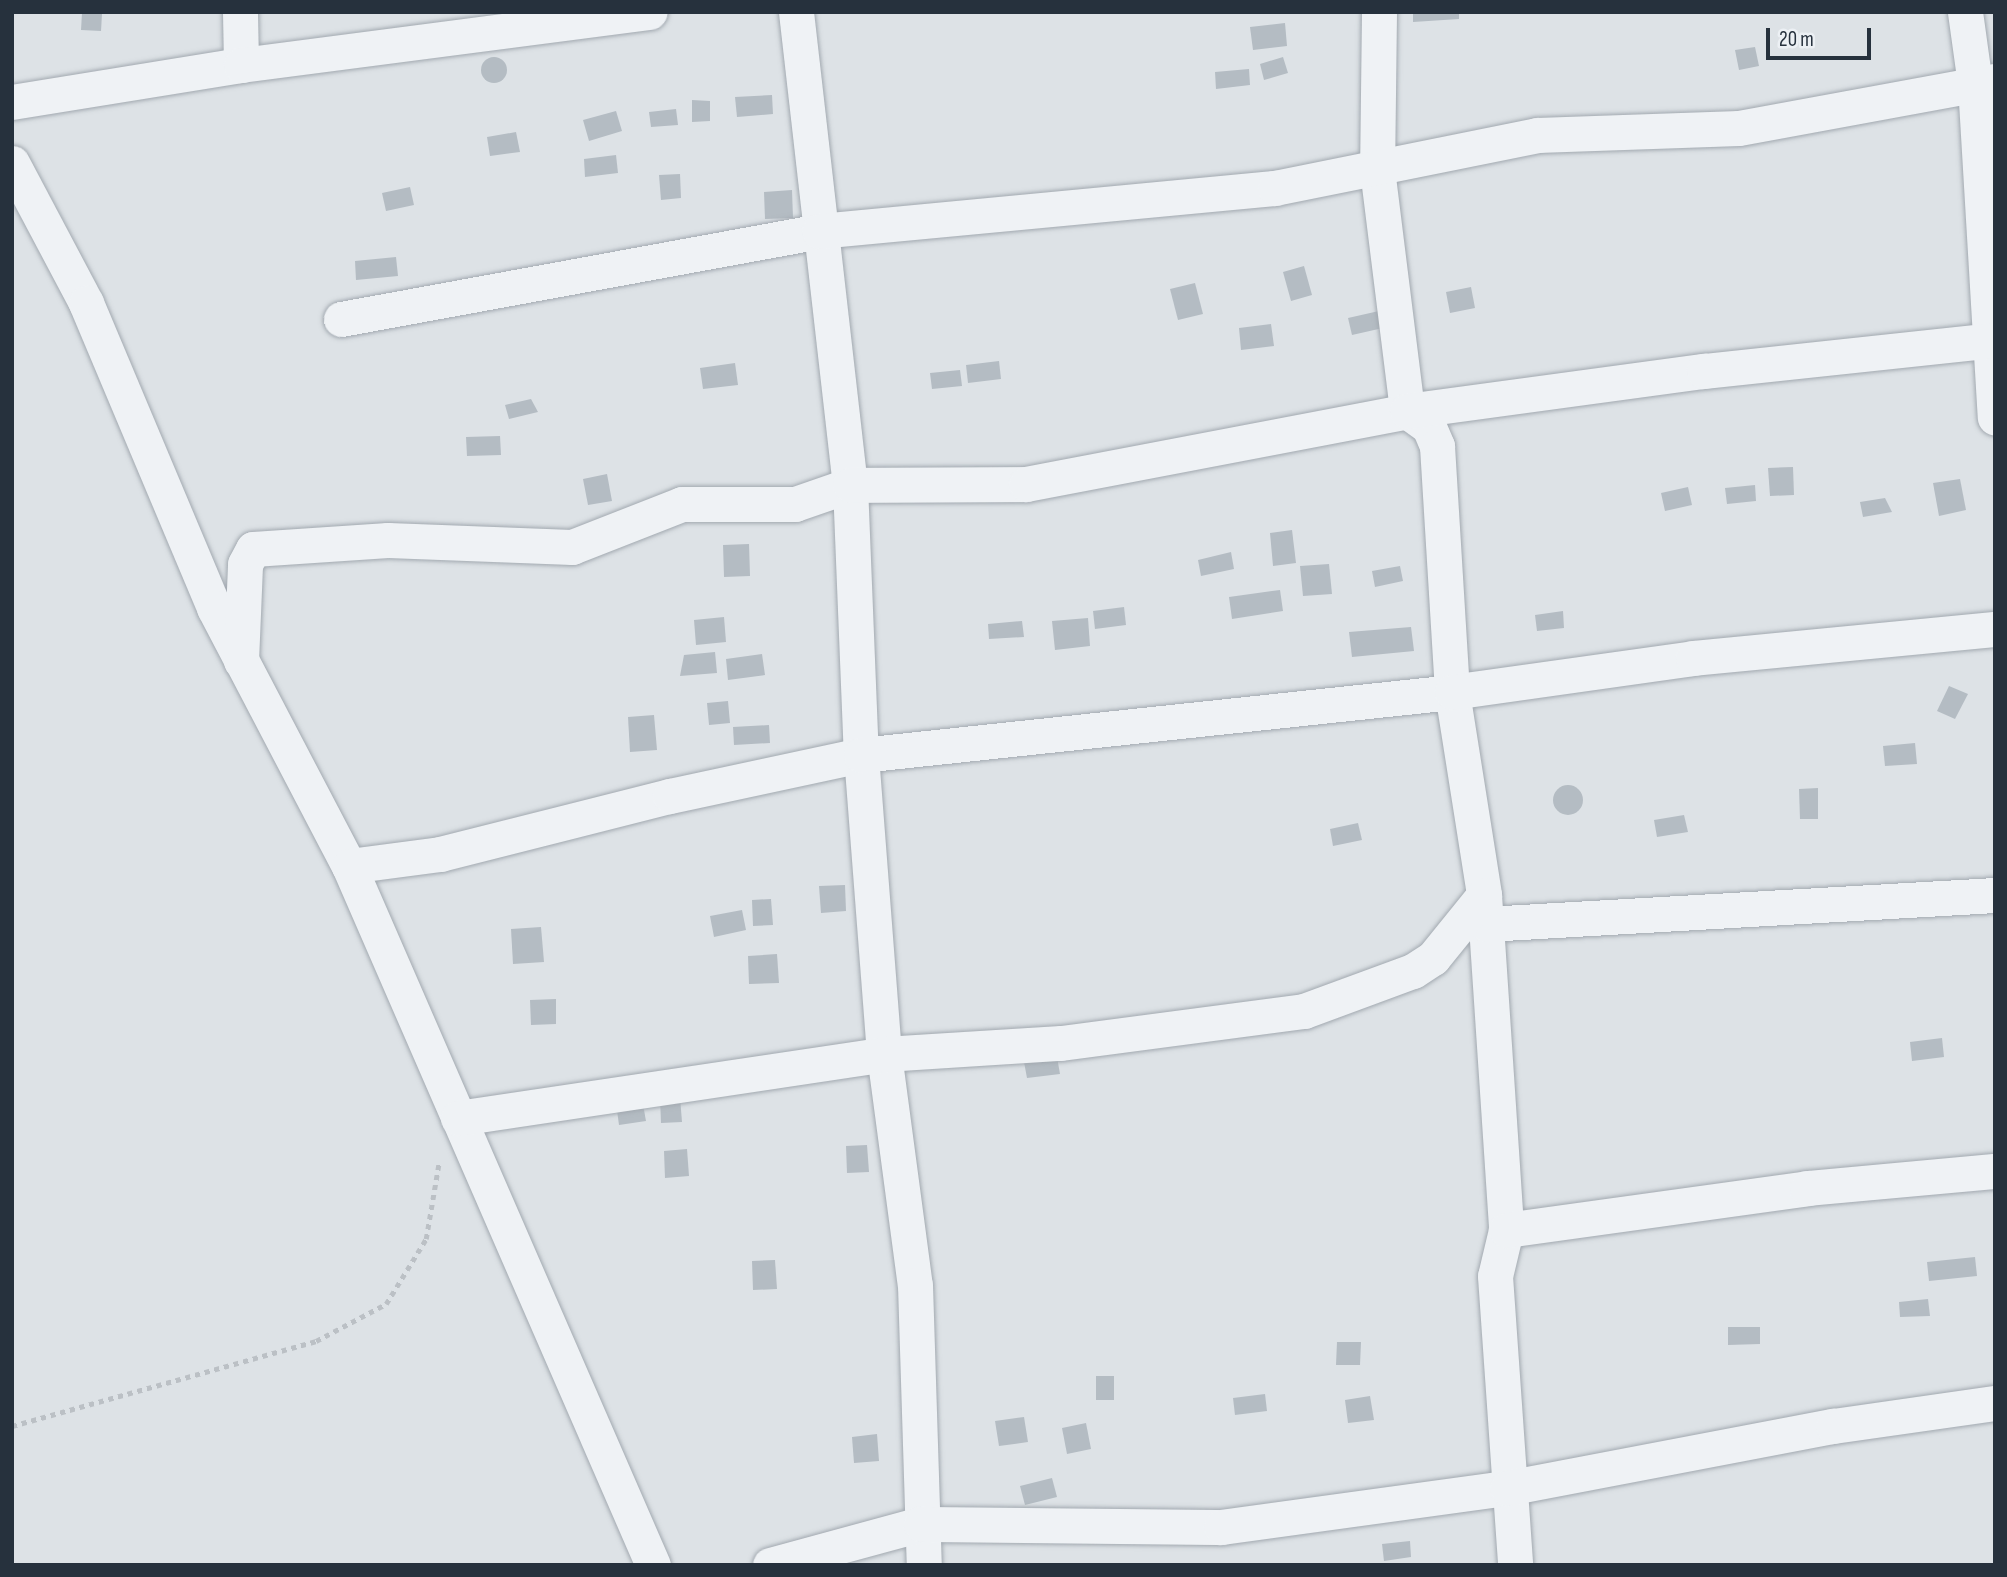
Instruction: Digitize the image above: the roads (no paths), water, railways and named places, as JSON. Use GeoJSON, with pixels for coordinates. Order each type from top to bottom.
{"type":"FeatureCollection","features":[{"type":"Feature","properties":{"kind":"street"},"geometry":{"type":"LineString","coordinates":[[240,12],[241,65]]}},
{"type":"Feature","properties":{"kind":"street"},"geometry":{"type":"LineString","coordinates":[[12,102],[241,65],[650,12]]}},
{"type":"Feature","properties":{"kind":"street"},"geometry":{"type":"LineString","coordinates":[[796,12],[850,485],[861,755],[884,1054],[915,1285],[923,1565]]}},
{"type":"Feature","properties":{"kind":"street"},"geometry":{"type":"LineString","coordinates":[[1379,12],[1377,169],[1407,411],[1429,426],[1437,446],[1452,692],[1485,910],[1506,1230],[1495,1276],[1514,1565]]}},
{"type":"Feature","properties":{"kind":"street"},"geometry":{"type":"LineString","coordinates":[[1965,12],[1985,83],[1995,417]]}},
{"type":"Feature","properties":{"kind":"street"},"geometry":{"type":"LineString","coordinates":[[341,319],[819,231],[1184,198],[1377,169],[1537,135],[1739,128],[1985,83]]}},
{"type":"Feature","properties":{"kind":"street"},"geometry":{"type":"LineString","coordinates":[[12,163],[86,303],[241,661],[308,780],[349,866],[653,1565]]}},
{"type":"Feature","properties":{"kind":"street"},"geometry":{"type":"LineString","coordinates":[[241,661],[245,565],[253,549],[388,540],[572,547],[682,504],[795,504],[850,485],[1026,484],[1407,411],[1704,371],[1993,340]]}},
{"type":"Feature","properties":{"kind":"street"},"geometry":{"type":"LineString","coordinates":[[349,866],[440,854],[670,796],[861,755],[1452,692],[1693,658],[1995,629]]}},
{"type":"Feature","properties":{"kind":"street"},"geometry":{"type":"LineString","coordinates":[[458,1118],[884,1054],[1061,1043],[1304,1011],[1413,971],[1433,958],[1485,910],[1995,895]]}},
{"type":"Feature","properties":{"kind":"street"},"geometry":{"type":"LineString","coordinates":[[1506,1230],[1807,1188],[1995,1171]]}},
{"type":"Feature","properties":{"kind":"street"},"geometry":{"type":"LineString","coordinates":[[770,1565],[921,1524],[1221,1527],[1507,1488],[1833,1426],[1995,1403]]}}]}
